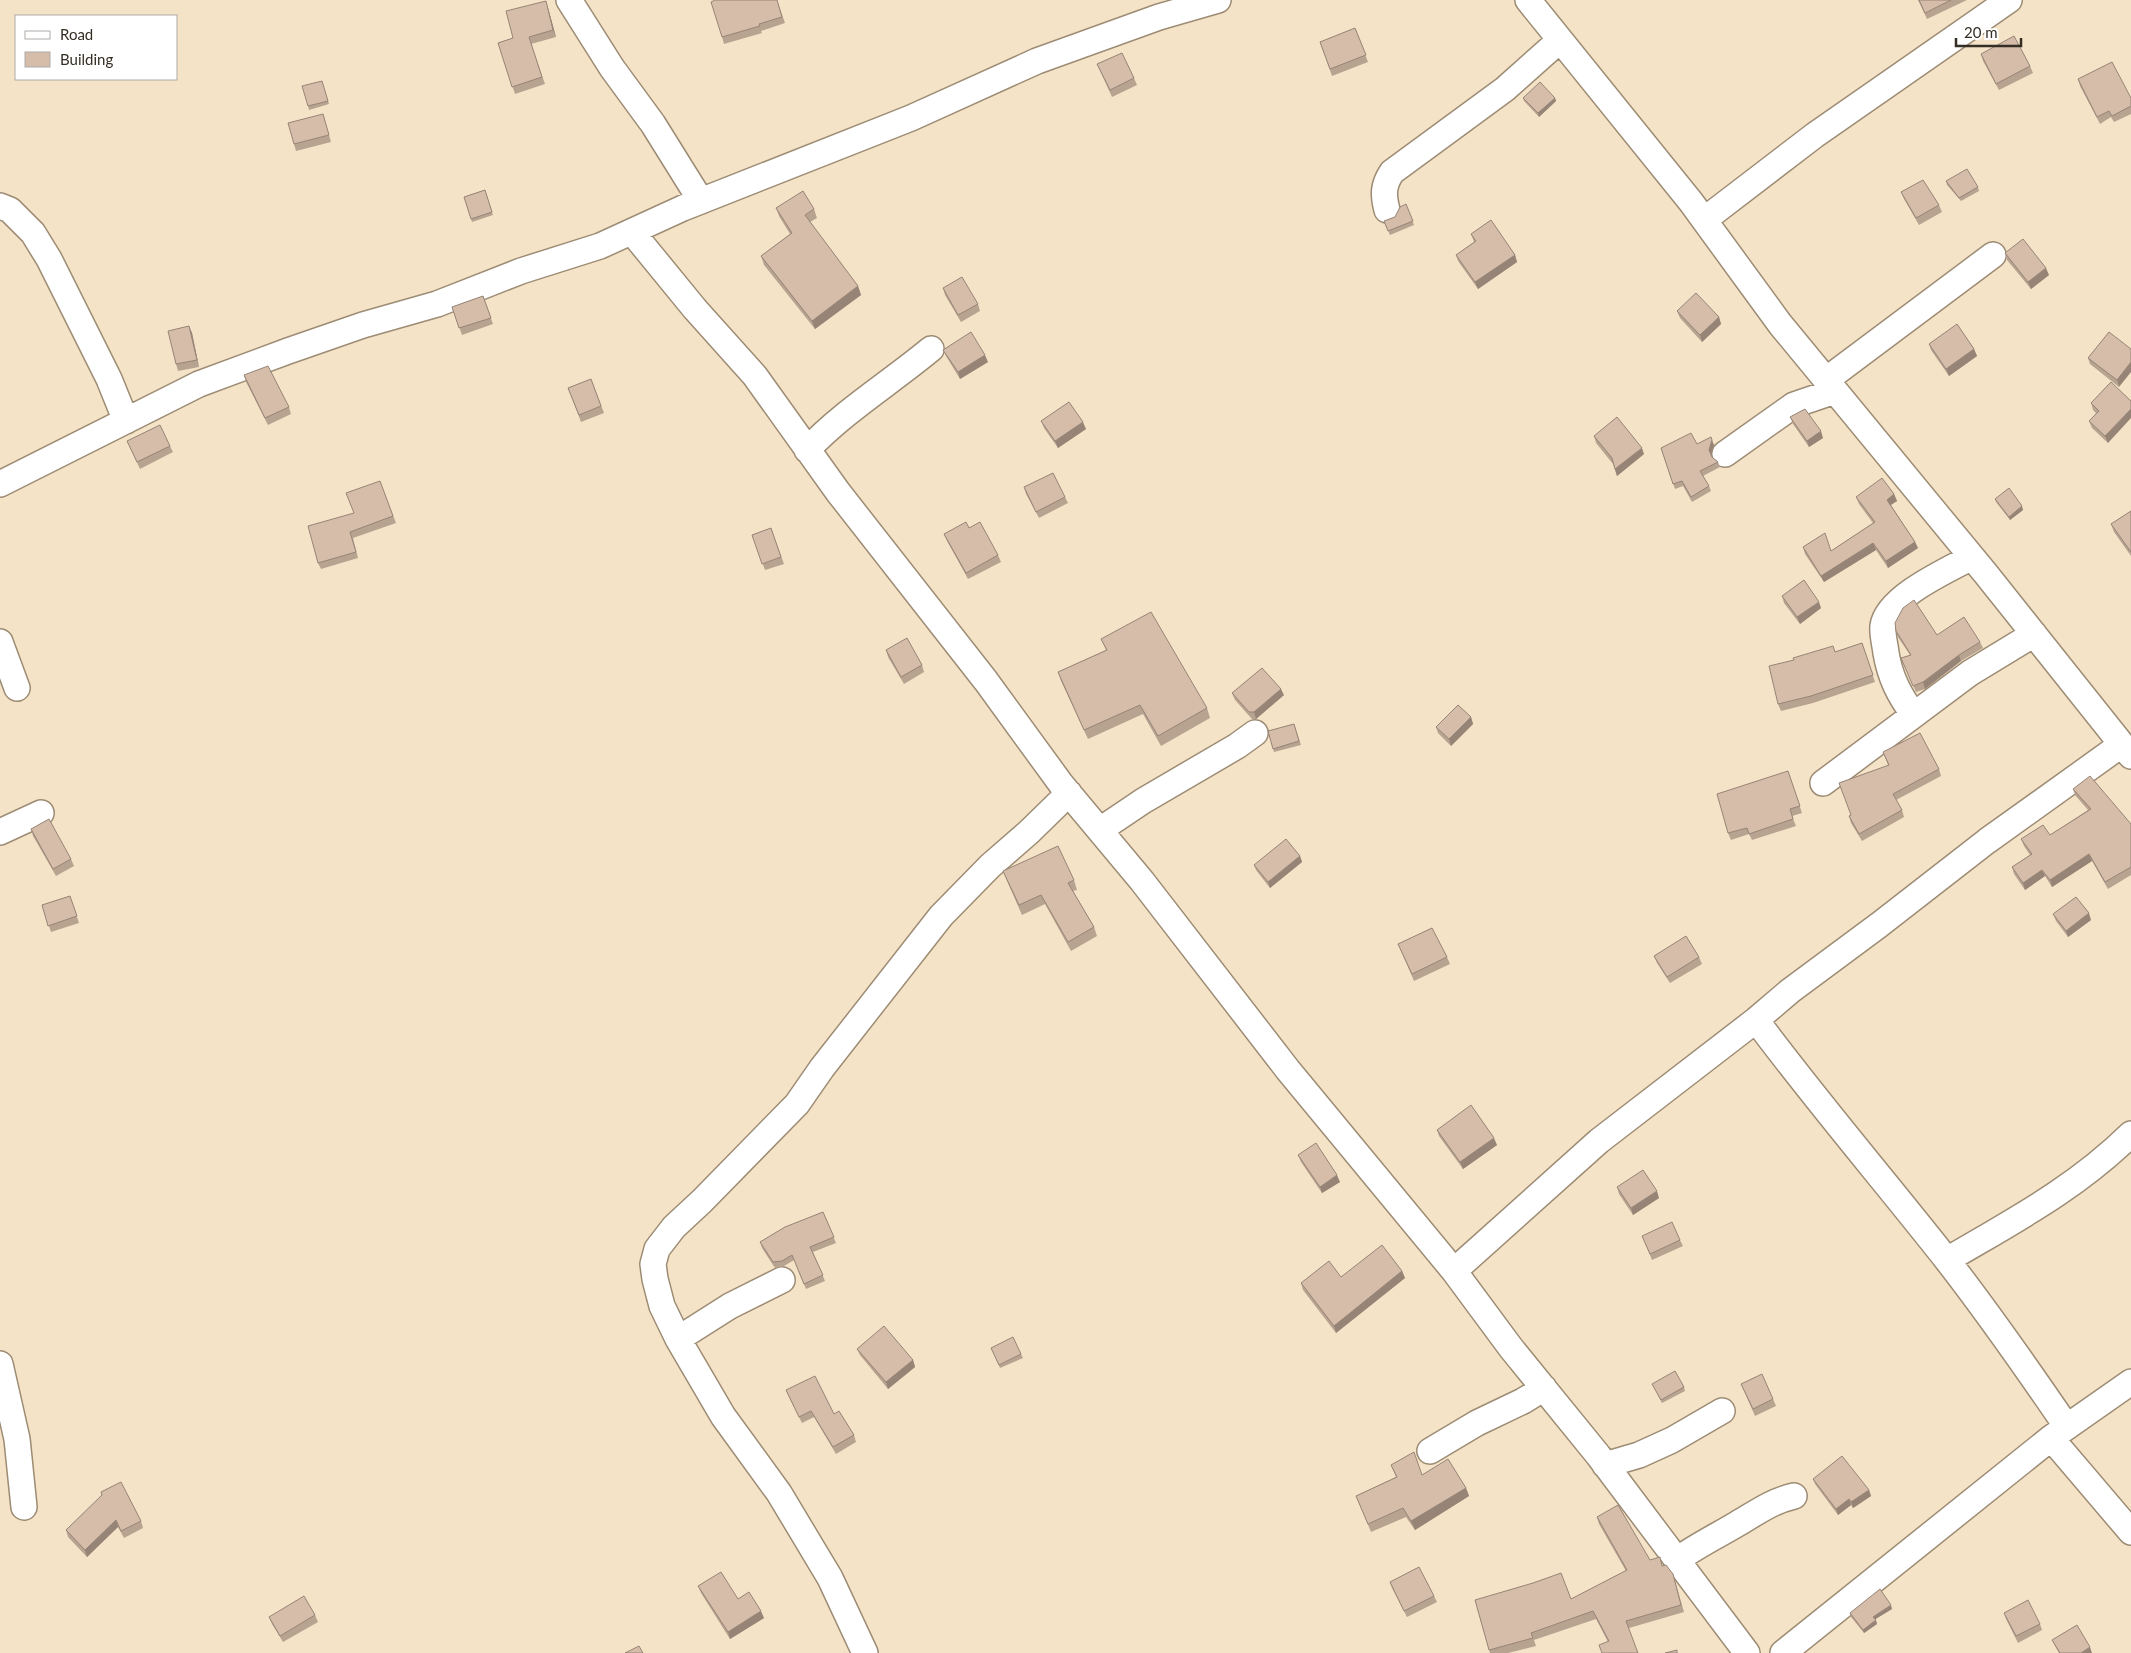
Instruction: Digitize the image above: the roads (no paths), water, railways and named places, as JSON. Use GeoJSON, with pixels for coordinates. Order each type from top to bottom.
{"type":"FeatureCollection","features":[{"type":"Feature","properties":{"kind":"street"},"geometry":{"type":"LineString","coordinates":[[569,0],[612,68],[653,124],[701,201]]}},
{"type":"Feature","properties":{"kind":"street"},"geometry":{"type":"LineString","coordinates":[[0,484],[199,384],[363,326],[437,304],[521,271],[600,246],[701,201],[911,118],[1037,61],[1160,17],[1218,0]]}},
{"type":"Feature","properties":{"kind":"street"},"geometry":{"type":"LineString","coordinates":[[1454,1271],[1599,1141],[1756,1020],[1790,990],[1879,925],[1987,841],[2126,750],[1972,557],[1780,324],[1704,220],[1528,0]]}},
{"type":"Feature","properties":{"kind":"street"},"geometry":{"type":"LineString","coordinates":[[1704,220],[1815,135],[2009,0]]}},
{"type":"Feature","properties":{"kind":"street"},"geometry":{"type":"LineString","coordinates":[[1387,210],[1384,190],[1385,183],[1392,172],[1505,89],[1560,40]]}},
{"type":"Feature","properties":{"kind":"street"},"geometry":{"type":"LineString","coordinates":[[0,206],[10,210],[33,233],[50,259],[109,379],[126,421]]}},
{"type":"Feature","properties":{"kind":"street"},"geometry":{"type":"LineString","coordinates":[[632,232],[694,308],[755,376],[838,492],[986,681],[1069,793],[1142,882],[1288,1070],[1454,1271],[1606,1465],[1747,1653]]}},
{"type":"Feature","properties":{"kind":"street"},"geometry":{"type":"LineString","coordinates":[[1725,454],[1788,408],[1810,399],[1831,386],[1993,255]]}},
{"type":"Feature","properties":{"kind":"street"},"geometry":{"type":"LineString","coordinates":[[808,450],[830,426],[888,384],[930,349]]}},
{"type":"Feature","properties":{"kind":"street"},"geometry":{"type":"LineString","coordinates":[[1914,715],[1899,695],[1889,670],[1883,625],[1890,610],[1910,592],[1972,557]]}},
{"type":"Feature","properties":{"kind":"street"},"geometry":{"type":"LineString","coordinates":[[1823,783],[1970,673],[2034,634]]}},
{"type":"Feature","properties":{"kind":"street"},"geometry":{"type":"LineString","coordinates":[[0,642],[17,688]]}},
{"type":"Feature","properties":{"kind":"street"},"geometry":{"type":"LineString","coordinates":[[1100,830],[1135,806],[1237,746],[1255,733]]}},
{"type":"Feature","properties":{"kind":"street"},"geometry":{"type":"LineString","coordinates":[[865,1653],[830,1578],[778,1493],[723,1416],[678,1340],[662,1306],[655,1279],[654,1264],[657,1249],[674,1227],[797,1104],[822,1068],[940,916],[990,866],[1069,793]]}},
{"type":"Feature","properties":{"kind":"street"},"geometry":{"type":"LineString","coordinates":[[0,832],[41,813]]}},
{"type":"Feature","properties":{"kind":"street"},"geometry":{"type":"LineString","coordinates":[[1756,1020],[1849,1141],[1947,1260],[2020,1359],[2059,1432],[2131,1532]]}},
{"type":"Feature","properties":{"kind":"street"},"geometry":{"type":"LineString","coordinates":[[1947,1260],[2032,1211],[2080,1180],[2131,1134]]}},
{"type":"Feature","properties":{"kind":"street"},"geometry":{"type":"LineString","coordinates":[[678,1340],[730,1306],[782,1280]]}},
{"type":"Feature","properties":{"kind":"street"},"geometry":{"type":"LineString","coordinates":[[0,1364],[17,1439],[24,1507]]}},
{"type":"Feature","properties":{"kind":"street"},"geometry":{"type":"LineString","coordinates":[[1783,1653],[2059,1432],[2131,1382]]}},
{"type":"Feature","properties":{"kind":"street"},"geometry":{"type":"LineString","coordinates":[[1430,1451],[1477,1423],[1523,1401],[1544,1388]]}},
{"type":"Feature","properties":{"kind":"street"},"geometry":{"type":"LineString","coordinates":[[1606,1465],[1639,1455],[1722,1411]]}},
{"type":"Feature","properties":{"kind":"street"},"geometry":{"type":"LineString","coordinates":[[1677,1560],[1692,1549],[1757,1512],[1783,1499],[1794,1496]]}}]}
